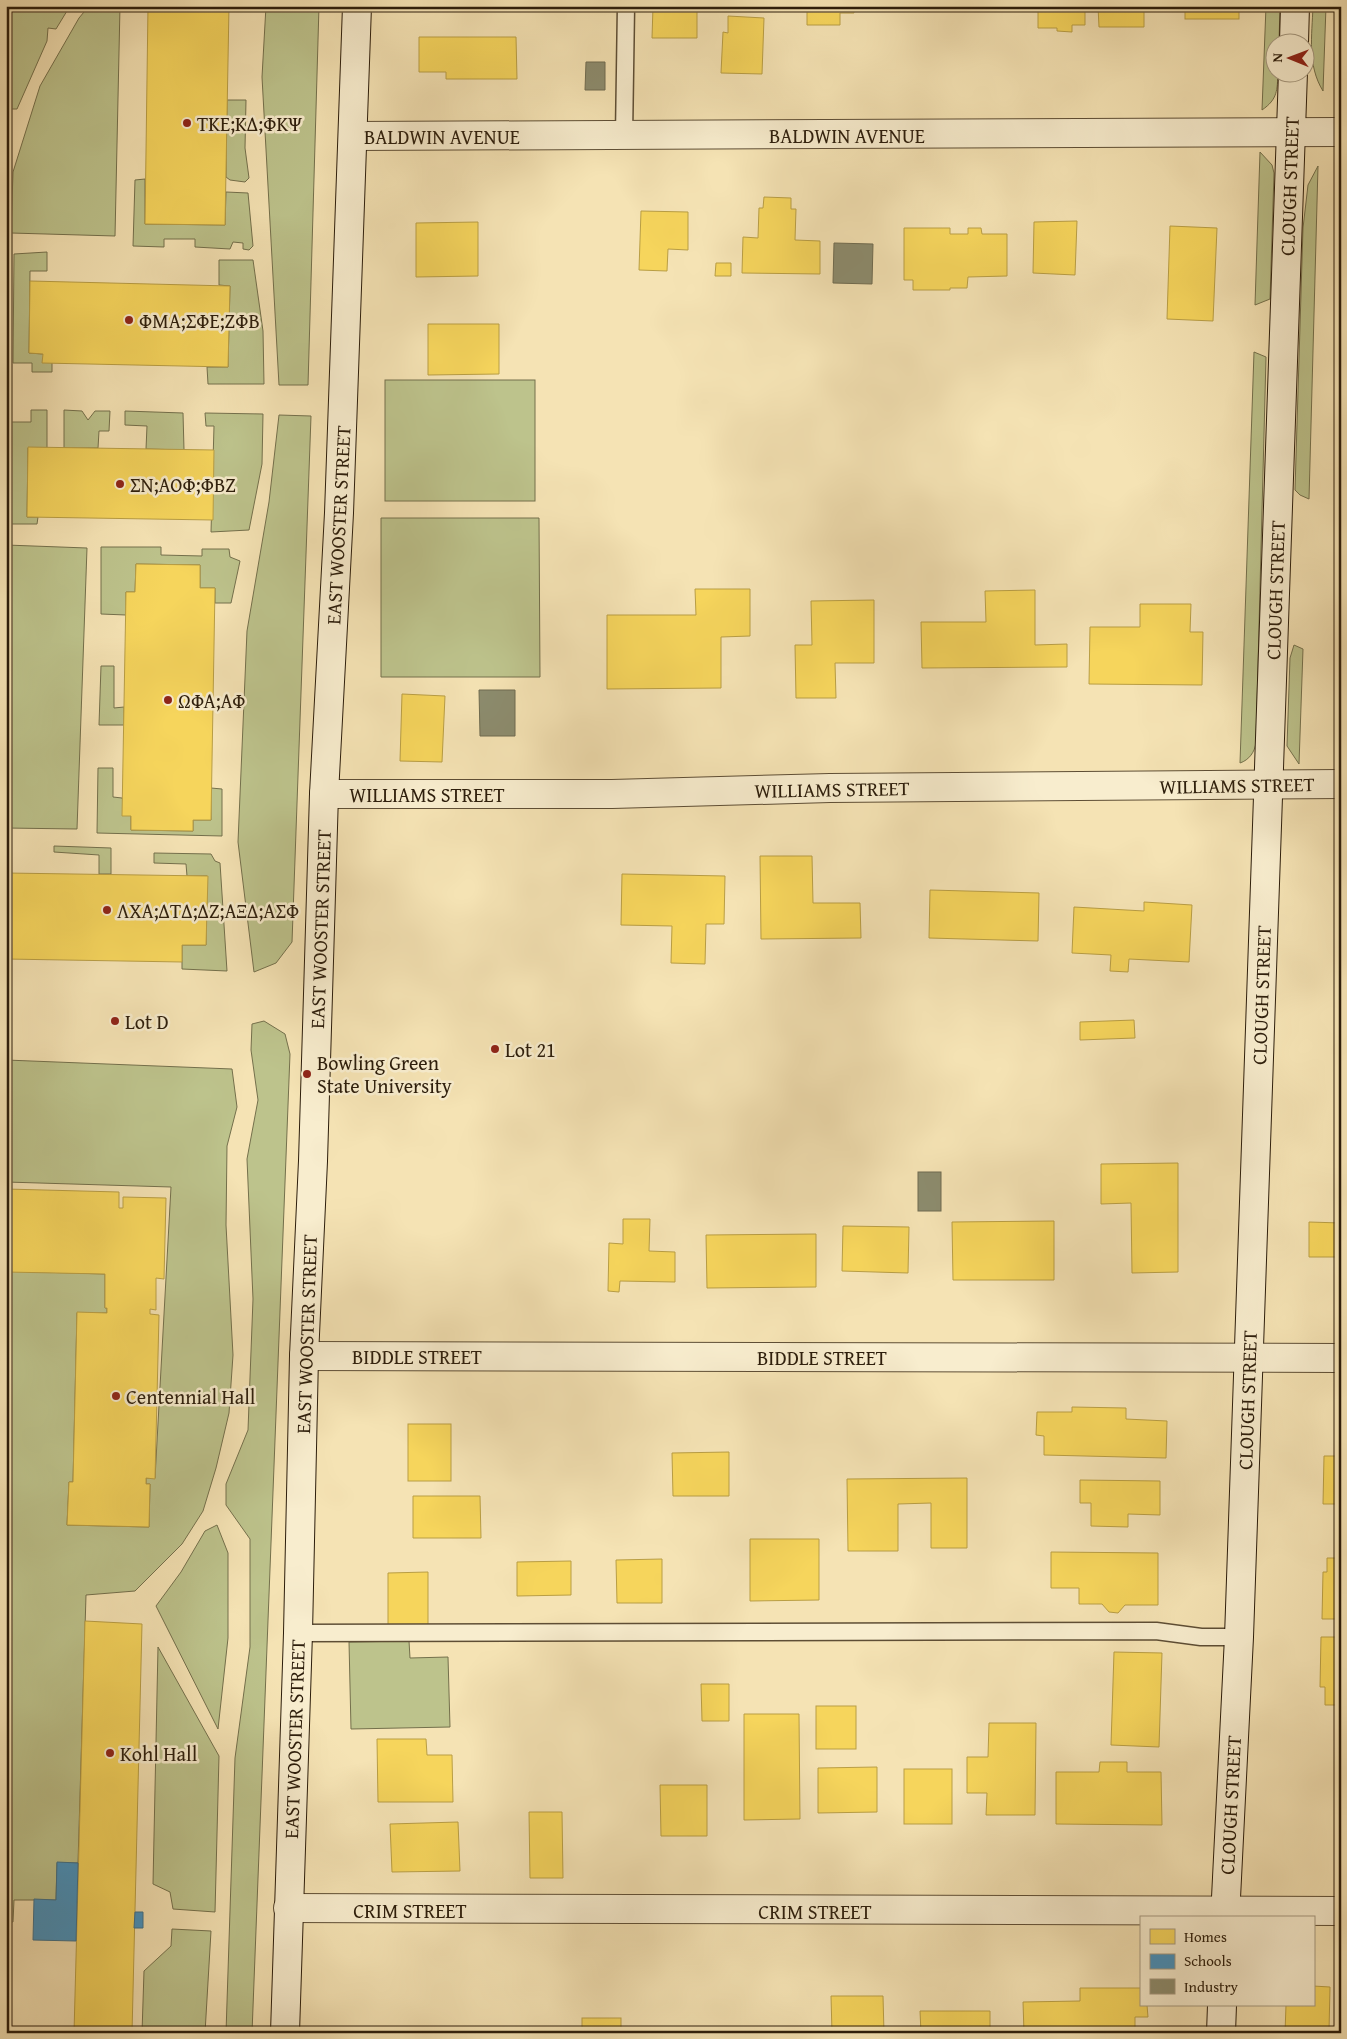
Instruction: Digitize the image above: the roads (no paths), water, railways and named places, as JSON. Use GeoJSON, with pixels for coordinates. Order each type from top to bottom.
{"type":"FeatureCollection","features":[{"type":"Feature","properties":{"kind":"street","name":"EAST WOOSTER STREET"},"geometry":{"type":"LineString","coordinates":[[285,2033],[298,1633],[304,1356],[313,1160],[324,794],[340,513],[357,6]]}},
{"type":"Feature","properties":{"kind":"street"},"geometry":{"type":"LineString","coordinates":[[1294,32],[1295,6]]}},
{"type":"Feature","properties":{"kind":"street","name":"CLOUGH STREET"},"geometry":{"type":"LineString","coordinates":[[1225,1915],[1239,1637],[1293,82]]}},
{"type":"Feature","properties":{"kind":"street","name":"BALDWIN AVENUE"},"geometry":{"type":"LineString","coordinates":[[354,136],[1341,132]]}},
{"type":"Feature","properties":{"kind":"street","name":"WILLIAMS STREET"},"geometry":{"type":"LineString","coordinates":[[324,794],[612,794],[839,788],[1341,784]]}},
{"type":"Feature","properties":{"kind":"street","name":"BIDDLE STREET"},"geometry":{"type":"LineString","coordinates":[[304,1356],[1341,1358]]}},
{"type":"Feature","properties":{"kind":"street","name":"CRIM STREET"},"geometry":{"type":"LineString","coordinates":[[288,1908],[1225,1915],[1341,1911]]}},
{"type":"Feature","properties":{"kind":"street"},"geometry":{"type":"LineString","coordinates":[[1221,2033],[1222,2006]]}},
{"type":"Feature","properties":{"kind":"lane"},"geometry":{"type":"LineString","coordinates":[[624,136],[626,6]]}},
{"type":"Feature","properties":{"kind":"lane"},"geometry":{"type":"LineString","coordinates":[[298,1633],[1156,1631],[1201,1637],[1239,1637]]}},
{"type":"Feature","properties":{"kind":"place","name":"ΤΚΕ;ΚΔ;ΦΚΨ"},"geometry":{"type":"Point","coordinates":[187,123]}},
{"type":"Feature","properties":{"kind":"place","name":"ΦΜΑ;ΣΦΕ;ΖΦΒ"},"geometry":{"type":"Point","coordinates":[129,320]}},
{"type":"Feature","properties":{"kind":"place","name":"ΣΝ;ΑΟΦ;ΦΒΖ"},"geometry":{"type":"Point","coordinates":[120,484]}},
{"type":"Feature","properties":{"kind":"place","name":"ΩΦΑ;ΑΦ"},"geometry":{"type":"Point","coordinates":[168,700]}},
{"type":"Feature","properties":{"kind":"place","name":"ΛΧΑ;ΔΤΔ;ΔΖ;ΑΞΔ;ΑΣΦ"},"geometry":{"type":"Point","coordinates":[107,910]}},
{"type":"Feature","properties":{"kind":"place","name":"Lot D"},"geometry":{"type":"Point","coordinates":[115,1021]}},
{"type":"Feature","properties":{"kind":"place","name":"Lot 21"},"geometry":{"type":"Point","coordinates":[495,1049]}},
{"type":"Feature","properties":{"kind":"place","name":"Bowling Green State University"},"geometry":{"type":"Point","coordinates":[307,1074]}},
{"type":"Feature","properties":{"kind":"place","name":"Centennial Hall"},"geometry":{"type":"Point","coordinates":[116,1396]}},
{"type":"Feature","properties":{"kind":"place","name":"Kohl Hall"},"geometry":{"type":"Point","coordinates":[110,1753]}}]}
